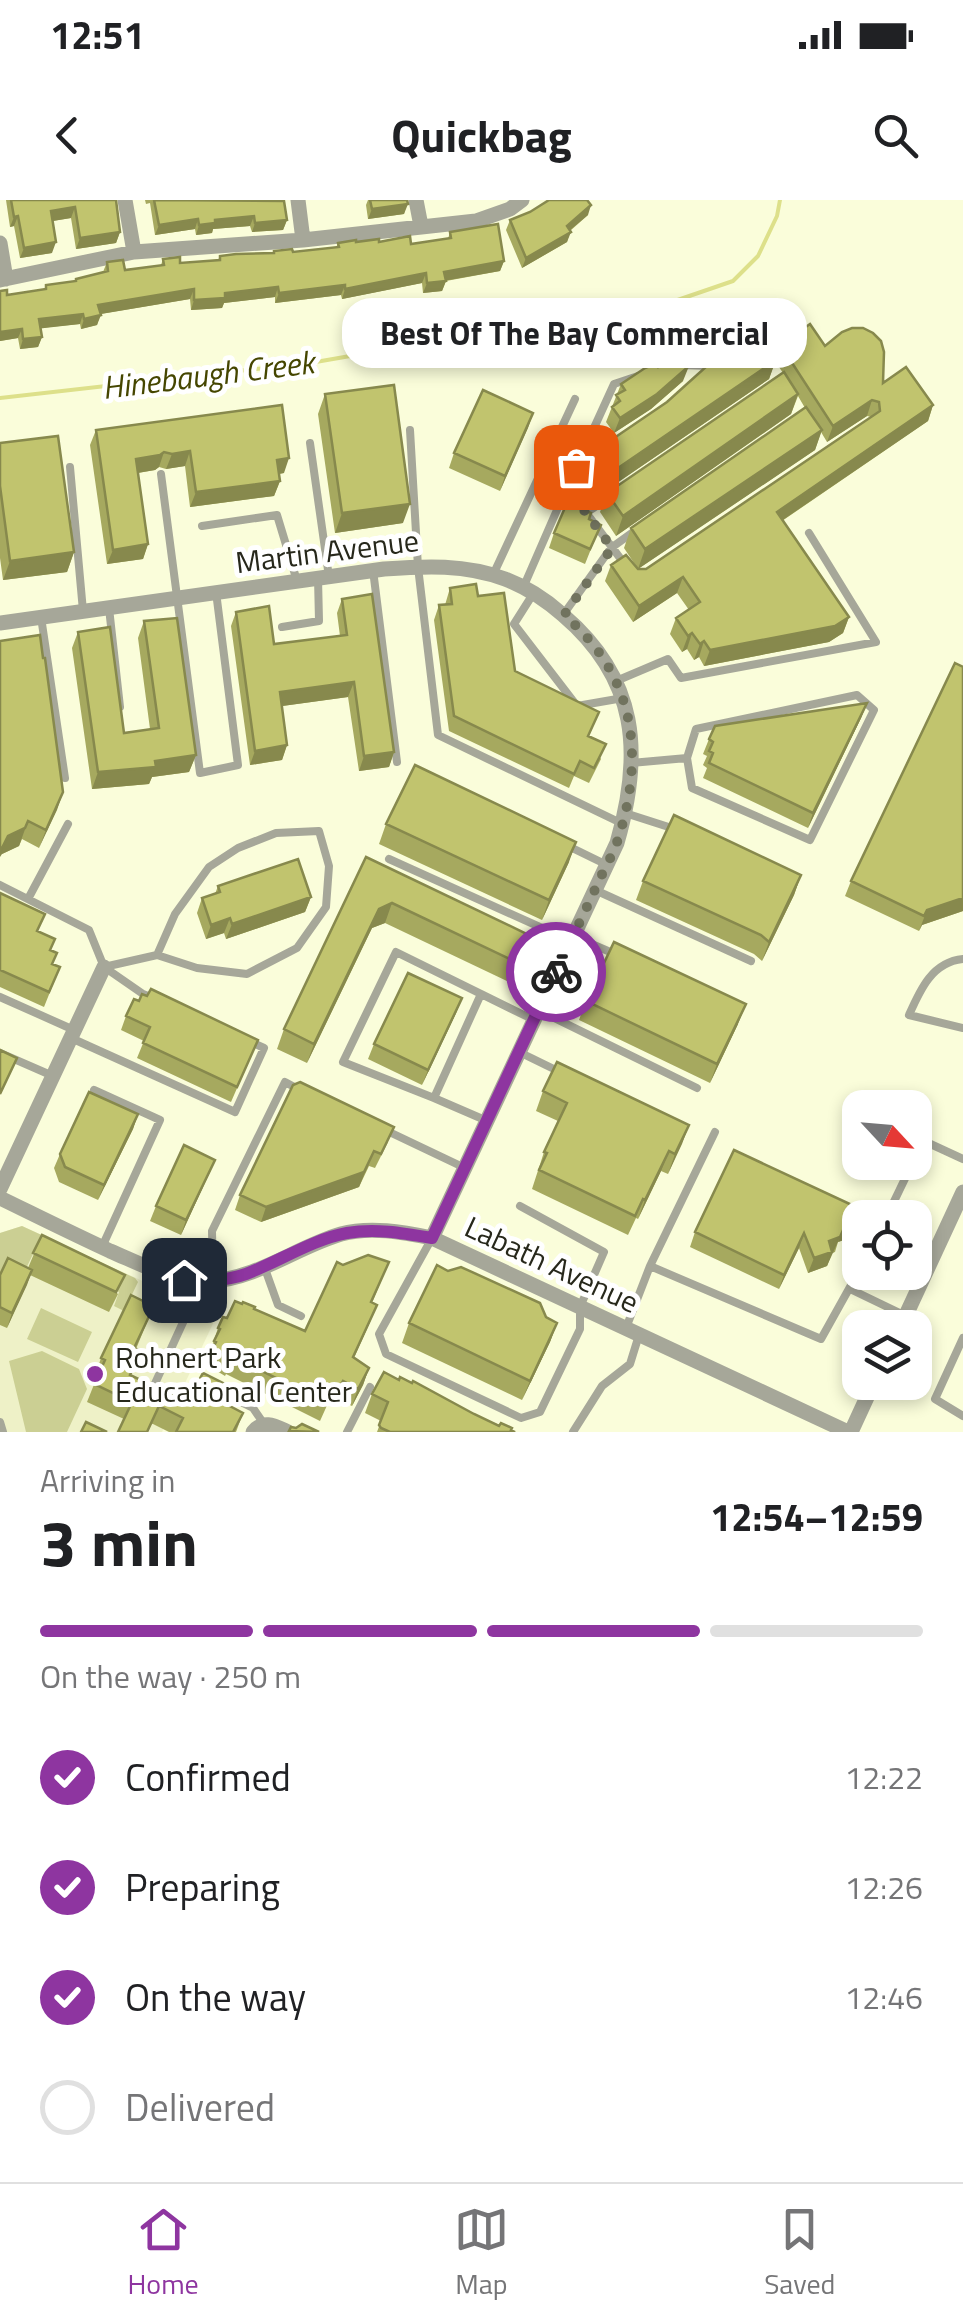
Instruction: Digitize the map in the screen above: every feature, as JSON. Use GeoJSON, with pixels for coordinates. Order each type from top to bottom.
{"type":"FeatureCollection","features":[{"type":"Feature","properties":{"kind":"street"},"geometry":{"type":"LineString","coordinates":[[125,200],[134,252]]}},
{"type":"Feature","properties":{"kind":"street"},"geometry":{"type":"LineString","coordinates":[[298,200],[302,240]]}},
{"type":"Feature","properties":{"kind":"street"},"geometry":{"type":"LineString","coordinates":[[416,200],[421,226]]}},
{"type":"Feature","properties":{"kind":"street"},"geometry":{"type":"LineString","coordinates":[[0,244],[3,280],[134,252],[302,240],[476,221],[510,209],[522,200]]}},
{"type":"Feature","properties":{"kind":"street","name":"Martin Avenue"},"geometry":{"type":"LineString","coordinates":[[0,623],[374,570],[438,566],[492,575],[529,590],[582,631],[603,656],[627,708],[631,733],[624,818],[617,843],[432,1238]]}},
{"type":"Feature","properties":{"kind":"street"},"geometry":{"type":"LineString","coordinates":[[0,1189],[104,967]]}},
{"type":"Feature","properties":{"kind":"street"},"geometry":{"type":"LineString","coordinates":[[909,1310],[963,1192]]}},
{"type":"Feature","properties":{"kind":"street","name":"Labath Avenue"},"geometry":{"type":"LineString","coordinates":[[0,1198],[152,1270],[184,1280],[243,1276],[343,1233],[400,1232],[432,1238],[850,1432]]}},
{"type":"Feature","properties":{"kind":"street"},"geometry":{"type":"LineString","coordinates":[[850,1432],[865,1400]]}},
{"type":"Feature","properties":{"kind":"street"},"geometry":{"type":"LineString","coordinates":[[258,1428],[271,1424],[288,1432]]}},
{"type":"Feature","properties":{"kind":"lane"},"geometry":{"type":"LineString","coordinates":[[698,378],[725,357]]}},
{"type":"Feature","properties":{"kind":"lane"},"geometry":{"type":"LineString","coordinates":[[668,364],[711,366]]}},
{"type":"Feature","properties":{"kind":"lane"},"geometry":{"type":"LineString","coordinates":[[623,698],[577,706],[514,624],[567,487],[614,384],[650,371]]}},
{"type":"Feature","properties":{"kind":"lane"},"geometry":{"type":"LineString","coordinates":[[492,575],[575,398]]}},
{"type":"Feature","properties":{"kind":"lane"},"geometry":{"type":"LineString","coordinates":[[410,430],[418,567],[438,735],[624,818],[686,834]]}},
{"type":"Feature","properties":{"kind":"lane"},"geometry":{"type":"LineString","coordinates":[[282,627],[318,622],[323,578],[310,443]]}},
{"type":"Feature","properties":{"kind":"lane"},"geometry":{"type":"LineString","coordinates":[[576,467],[592,457]]}},
{"type":"Feature","properties":{"kind":"lane"},"geometry":{"type":"LineString","coordinates":[[70,467],[84,611]]}},
{"type":"Feature","properties":{"kind":"lane"},"geometry":{"type":"LineString","coordinates":[[160,474],[200,773],[238,765],[216,592]]}},
{"type":"Feature","properties":{"kind":"lane"},"geometry":{"type":"LineString","coordinates":[[567,487],[636,579]]}},
{"type":"Feature","properties":{"kind":"lane"},"geometry":{"type":"LineString","coordinates":[[586,513],[618,491]]}},
{"type":"Feature","properties":{"kind":"lane"},"geometry":{"type":"LineString","coordinates":[[202,526],[277,515],[297,581]]}},
{"type":"Feature","properties":{"kind":"lane"},"geometry":{"type":"LineString","coordinates":[[564,615],[612,548],[643,526]]}},
{"type":"Feature","properties":{"kind":"lane"},"geometry":{"type":"LineString","coordinates":[[616,680],[668,660],[681,678],[876,642],[810,533]]}},
{"type":"Feature","properties":{"kind":"lane"},"geometry":{"type":"LineString","coordinates":[[374,570],[397,762]]}},
{"type":"Feature","properties":{"kind":"lane"},"geometry":{"type":"LineString","coordinates":[[109,608],[122,722]]}},
{"type":"Feature","properties":{"kind":"lane"},"geometry":{"type":"LineString","coordinates":[[40,617],[65,778]]}},
{"type":"Feature","properties":{"kind":"lane"},"geometry":{"type":"LineString","coordinates":[[857,695],[874,710],[810,840],[692,788],[687,758],[696,729],[857,695]]}},
{"type":"Feature","properties":{"kind":"lane"},"geometry":{"type":"LineString","coordinates":[[631,762],[687,758]]}},
{"type":"Feature","properties":{"kind":"lane"},"geometry":{"type":"LineString","coordinates":[[28,899],[68,824]]}},
{"type":"Feature","properties":{"kind":"lane"},"geometry":{"type":"LineString","coordinates":[[104,967],[157,956],[197,968],[246,974],[297,948],[326,906],[329,866],[318,832],[276,833],[238,848],[209,868],[175,914],[157,956]]}},
{"type":"Feature","properties":{"kind":"lane"},"geometry":{"type":"LineString","coordinates":[[554,839],[606,864]]}},
{"type":"Feature","properties":{"kind":"lane"},"geometry":{"type":"LineString","coordinates":[[389,859],[619,956]]}},
{"type":"Feature","properties":{"kind":"lane"},"geometry":{"type":"LineString","coordinates":[[0,885],[88,930],[104,967],[160,1002]]}},
{"type":"Feature","properties":{"kind":"lane"},"geometry":{"type":"LineString","coordinates":[[594,890],[751,961]]}},
{"type":"Feature","properties":{"kind":"lane"},"geometry":{"type":"LineString","coordinates":[[487,1121],[344,1062],[396,952],[480,994],[697,1088]]}},
{"type":"Feature","properties":{"kind":"lane"},"geometry":{"type":"LineString","coordinates":[[963,959],[950,961],[922,984],[909,1015],[963,1028]]}},
{"type":"Feature","properties":{"kind":"lane"},"geometry":{"type":"LineString","coordinates":[[434,1098],[480,994]]}},
{"type":"Feature","properties":{"kind":"lane"},"geometry":{"type":"LineString","coordinates":[[0,996],[235,1112],[264,1048],[247,1040]]}},
{"type":"Feature","properties":{"kind":"lane"},"geometry":{"type":"LineString","coordinates":[[519,1052],[569,1076]]}},
{"type":"Feature","properties":{"kind":"lane"},"geometry":{"type":"LineString","coordinates":[[0,1053],[53,1076]]}},
{"type":"Feature","properties":{"kind":"lane"},"geometry":{"type":"LineString","coordinates":[[152,1390],[208,1281],[212,1232],[285,1082],[303,1091]]}},
{"type":"Feature","properties":{"kind":"lane"},"geometry":{"type":"LineString","coordinates":[[94,1090],[160,1120],[102,1247]]}},
{"type":"Feature","properties":{"kind":"lane"},"geometry":{"type":"LineString","coordinates":[[375,1125],[464,1168]]}},
{"type":"Feature","properties":{"kind":"lane"},"geometry":{"type":"LineString","coordinates":[[574,1432],[602,1386],[630,1364],[633,1332],[650,1266],[715,1132]]}},
{"type":"Feature","properties":{"kind":"lane"},"geometry":{"type":"LineString","coordinates":[[932,1145],[963,1159]]}},
{"type":"Feature","properties":{"kind":"lane"},"geometry":{"type":"LineString","coordinates":[[432,1238],[379,1334],[386,1354],[521,1418],[540,1412],[580,1329],[580,1307],[604,1252],[520,1206]]}},
{"type":"Feature","properties":{"kind":"lane"},"geometry":{"type":"LineString","coordinates":[[264,1266],[278,1306],[301,1316]]}},
{"type":"Feature","properties":{"kind":"lane"},"geometry":{"type":"LineString","coordinates":[[650,1266],[820,1339],[849,1290]]}},
{"type":"Feature","properties":{"kind":"lane"},"geometry":{"type":"LineString","coordinates":[[852,1290],[884,1310]]}},
{"type":"Feature","properties":{"kind":"lane"},"geometry":{"type":"LineString","coordinates":[[963,1338],[934,1399],[963,1416]]}},
{"type":"Feature","properties":{"kind":"lane"},"geometry":{"type":"LineString","coordinates":[[200,1382],[253,1408],[258,1428]]}},
{"type":"Feature","properties":{"kind":"lane"},"geometry":{"type":"LineString","coordinates":[[347,1432],[370,1387]]}},
{"type":"Feature","properties":{"kind":"lane"},"geometry":{"type":"LineString","coordinates":[[0,1422],[3,1432]]}},
{"type":"Feature","properties":{"kind":"shaded area","name":"Rohnert Park Educational Center"},"geometry":{"type":"Polygon","coordinates":[[[22,1226],[217,1315],[162,1432],[0,1432],[0,1233],[22,1226]]]}},
{"type":"Feature","properties":{"kind":"shaded area"},"geometry":{"type":"Polygon","coordinates":[[[22,1226],[135,1278],[138,1282],[124,1311],[114,1306],[119,1292],[34,1252],[21,1279],[0,1275],[0,1233],[22,1226]]]}},
{"type":"Feature","properties":{"kind":"shaded area"},"geometry":{"type":"Polygon","coordinates":[[[41,1308],[92,1332],[78,1362],[27,1339],[41,1308]]]}},
{"type":"Feature","properties":{"kind":"shaded area"},"geometry":{"type":"Polygon","coordinates":[[[42,1351],[79,1369],[87,1389],[67,1432],[26,1432],[9,1361],[42,1351]]]}},
{"type":"Feature","properties":{"kind":"building"},"geometry":{"type":"Polygon","coordinates":[[[11,200],[116,200],[120,232],[80,238],[75,207],[51,211],[56,242],[24,248],[11,200]]]}},
{"type":"Feature","properties":{"kind":"building"},"geometry":{"type":"Polygon","coordinates":[[[154,200],[284,201],[287,220],[255,223],[254,216],[199,225],[198,219],[159,225],[154,200]]]}},
{"type":"Feature","properties":{"kind":"building"},"geometry":{"type":"Polygon","coordinates":[[[370,200],[407,200],[408,204],[372,209],[370,200]]]}},
{"type":"Feature","properties":{"kind":"building"},"geometry":{"type":"Polygon","coordinates":[[[549,200],[587,200],[591,205],[567,226],[571,232],[526,258],[510,220],[549,200]]]}},
{"type":"Feature","properties":{"kind":"building"},"geometry":{"type":"Polygon","coordinates":[[[498,224],[504,261],[444,272],[446,281],[427,283],[426,273],[345,289],[345,285],[279,293],[278,287],[194,300],[194,289],[98,305],[101,315],[84,319],[83,314],[39,319],[42,337],[23,339],[22,329],[0,332],[0,291],[7,290],[7,295],[76,281],[108,271],[107,262],[123,260],[125,270],[164,265],[163,259],[180,257],[180,263],[220,260],[220,256],[236,254],[339,247],[338,243],[356,240],[379,242],[410,236],[411,244],[451,238],[450,232],[498,224]]]}},
{"type":"Feature","properties":{"kind":"building"},"geometry":{"type":"Polygon","coordinates":[[[810,324],[825,346],[852,328],[873,333],[884,352],[883,383],[906,367],[933,405],[777,512],[849,617],[835,626],[710,650],[692,633],[688,636],[676,618],[700,602],[683,577],[639,606],[611,565],[626,555],[638,569],[646,569],[880,411],[879,402],[872,400],[833,426],[772,332],[790,325],[796,334],[810,324]]]}},
{"type":"Feature","properties":{"kind":"building"},"geometry":{"type":"Polygon","coordinates":[[[755,333],[776,360],[599,481],[587,464],[596,459],[592,453],[667,402],[708,365],[755,333]]]}},
{"type":"Feature","properties":{"kind":"building"},"geometry":{"type":"Polygon","coordinates":[[[683,358],[689,366],[657,394],[620,418],[612,407],[620,401],[616,395],[625,390],[621,384],[645,368],[655,364],[658,367],[668,360],[672,365],[683,358]]]}},
{"type":"Feature","properties":{"kind":"building"},"geometry":{"type":"Polygon","coordinates":[[[784,372],[798,394],[623,516],[607,493],[784,372]]]}},
{"type":"Feature","properties":{"kind":"building"},"geometry":{"type":"Polygon","coordinates":[[[394,385],[410,504],[342,513],[325,394],[394,385]]]}},
{"type":"Feature","properties":{"kind":"building"},"geometry":{"type":"Polygon","coordinates":[[[483,390],[533,413],[505,476],[454,453],[483,390]]]}},
{"type":"Feature","properties":{"kind":"building"},"geometry":{"type":"Polygon","coordinates":[[[282,405],[289,458],[277,460],[280,481],[196,492],[190,451],[136,459],[148,544],[113,550],[96,430],[282,405]]]}},
{"type":"Feature","properties":{"kind":"building"},"geometry":{"type":"Polygon","coordinates":[[[806,407],[822,430],[645,549],[631,528],[806,407]]]}},
{"type":"Feature","properties":{"kind":"building"},"geometry":{"type":"Polygon","coordinates":[[[58,436],[74,552],[10,561],[0,486],[0,443],[58,436]]]}},
{"type":"Feature","properties":{"kind":"building"},"geometry":{"type":"Polygon","coordinates":[[[570,496],[582,501],[579,508],[591,513],[589,519],[601,525],[590,549],[554,533],[570,496]]]}},
{"type":"Feature","properties":{"kind":"building"},"geometry":{"type":"Polygon","coordinates":[[[476,584],[478,596],[504,593],[515,671],[599,712],[588,736],[606,744],[594,768],[580,761],[574,774],[454,716],[439,605],[452,604],[450,588],[476,584]]]}},
{"type":"Feature","properties":{"kind":"building"},"geometry":{"type":"Polygon","coordinates":[[[372,594],[394,752],[364,756],[354,682],[280,692],[287,745],[255,751],[236,612],[269,606],[274,644],[347,635],[342,599],[372,594]]]}},
{"type":"Feature","properties":{"kind":"building"},"geometry":{"type":"Polygon","coordinates":[[[177,618],[196,755],[155,761],[156,767],[98,772],[78,632],[110,627],[124,733],[159,728],[144,621],[177,618]]]}},
{"type":"Feature","properties":{"kind":"building"},"geometry":{"type":"Polygon","coordinates":[[[40,635],[63,792],[46,830],[28,821],[25,828],[8,836],[0,852],[0,641],[40,635]]]}},
{"type":"Feature","properties":{"kind":"building"},"geometry":{"type":"Polygon","coordinates":[[[955,663],[963,667],[963,898],[927,910],[924,916],[851,881],[955,663]]]}},
{"type":"Feature","properties":{"kind":"building"},"geometry":{"type":"Polygon","coordinates":[[[867,703],[813,813],[709,763],[713,742],[709,739],[715,726],[867,703]]]}},
{"type":"Feature","properties":{"kind":"building"},"geometry":{"type":"Polygon","coordinates":[[[415,765],[576,842],[549,900],[386,824],[415,765]]]}},
{"type":"Feature","properties":{"kind":"building"},"geometry":{"type":"Polygon","coordinates":[[[674,815],[801,875],[769,942],[643,881],[674,815]]]}},
{"type":"Feature","properties":{"kind":"building"},"geometry":{"type":"Polygon","coordinates":[[[366,857],[529,935],[516,962],[392,903],[379,909],[314,1044],[284,1029],[366,857]]]}},
{"type":"Feature","properties":{"kind":"building"},"geometry":{"type":"Polygon","coordinates":[[[298,859],[311,897],[232,924],[230,918],[211,925],[202,898],[220,892],[218,886],[298,859]]]}},
{"type":"Feature","properties":{"kind":"building"},"geometry":{"type":"Polygon","coordinates":[[[0,893],[45,914],[37,931],[55,939],[50,950],[57,953],[52,964],[60,967],[49,992],[0,970],[0,893]]]}},
{"type":"Feature","properties":{"kind":"building"},"geometry":{"type":"Polygon","coordinates":[[[614,942],[746,1004],[717,1064],[586,1001],[614,942]]]}},
{"type":"Feature","properties":{"kind":"building"},"geometry":{"type":"Polygon","coordinates":[[[408,973],[462,998],[428,1070],[374,1044],[408,973]]]}},
{"type":"Feature","properties":{"kind":"building"},"geometry":{"type":"Polygon","coordinates":[[[151,989],[258,1040],[237,1087],[143,1043],[150,1027],[126,1016],[134,999],[139,1001],[151,989]]]}},
{"type":"Feature","properties":{"kind":"building"},"geometry":{"type":"Polygon","coordinates":[[[0,1050],[17,1058],[0,1094],[0,1050]]]}},
{"type":"Feature","properties":{"kind":"building"},"geometry":{"type":"Polygon","coordinates":[[[557,1062],[689,1125],[675,1154],[669,1151],[635,1216],[539,1170],[567,1103],[543,1091],[557,1062]]]}},
{"type":"Feature","properties":{"kind":"building"},"geometry":{"type":"Polygon","coordinates":[[[300,1082],[394,1127],[381,1154],[374,1151],[364,1172],[266,1207],[240,1195],[293,1085],[300,1082]]]}},
{"type":"Feature","properties":{"kind":"building"},"geometry":{"type":"Polygon","coordinates":[[[89,1092],[138,1114],[104,1185],[65,1167],[60,1154],[89,1092]]]}},
{"type":"Feature","properties":{"kind":"building"},"geometry":{"type":"Polygon","coordinates":[[[184,1145],[215,1160],[186,1220],[156,1206],[184,1145]]]}},
{"type":"Feature","properties":{"kind":"building"},"geometry":{"type":"Polygon","coordinates":[[[734,1150],[842,1200],[842,1232],[829,1241],[832,1252],[814,1258],[804,1233],[784,1275],[695,1232],[734,1150]]]}},
{"type":"Feature","properties":{"kind":"building"},"geometry":{"type":"Polygon","coordinates":[[[42,1235],[125,1275],[116,1292],[33,1253],[42,1235]]]}},
{"type":"Feature","properties":{"kind":"building"},"geometry":{"type":"Polygon","coordinates":[[[368,1255],[389,1262],[371,1302],[377,1305],[353,1357],[369,1368],[358,1389],[343,1381],[340,1386],[336,1384],[326,1403],[213,1348],[223,1317],[227,1318],[235,1301],[305,1331],[337,1262],[343,1265],[368,1255]]]}},
{"type":"Feature","properties":{"kind":"building"},"geometry":{"type":"Polygon","coordinates":[[[8,1258],[32,1270],[12,1313],[0,1307],[0,1275],[8,1258]]]}},
{"type":"Feature","properties":{"kind":"building"},"geometry":{"type":"Polygon","coordinates":[[[437,1265],[448,1271],[461,1267],[540,1303],[546,1317],[557,1323],[530,1381],[409,1323],[437,1265]]]}},
{"type":"Feature","properties":{"kind":"building"},"geometry":{"type":"Polygon","coordinates":[[[131,1295],[149,1304],[147,1308],[152,1310],[134,1348],[141,1351],[130,1375],[187,1402],[203,1373],[225,1384],[219,1395],[226,1399],[224,1403],[243,1413],[233,1432],[176,1432],[183,1418],[159,1406],[147,1432],[118,1432],[132,1402],[94,1384],[105,1360],[101,1358],[131,1295]]]}},
{"type":"Feature","properties":{"kind":"building"},"geometry":{"type":"Polygon","coordinates":[[[384,1372],[399,1380],[400,1377],[413,1381],[515,1432],[390,1432],[381,1428],[388,1402],[372,1394],[384,1372]]]}},
{"type":"Feature","properties":{"kind":"building"},"geometry":{"type":"Polygon","coordinates":[[[86,1422],[107,1432],[81,1432],[86,1422]]]}},
{"type":"Feature","properties":{"kind":"building"},"geometry":{"type":"Polygon","coordinates":[[[302,1424],[319,1432],[289,1431],[302,1424]]]}},
{"type":"Feature","properties":{"kind":"waterway","name":"Hinebaugh Creek"},"geometry":{"type":"LineString","coordinates":[[0,398],[310,363],[666,304],[733,281],[758,256],[777,216],[780,200]]}},
{"type":"Feature","properties":{"kind":"way so far"},"geometry":{"type":"LineString","coordinates":[[556,972],[617,843],[626,812],[631,762],[627,708],[616,680],[603,656],[564,615],[612,548],[567,487],[576,467]]}},
{"type":"Feature","properties":{"kind":"place","name":"Best Of The Bay Commercial"},"geometry":{"type":"Point","coordinates":[576,467]}},
{"type":"Feature","properties":{"kind":"place","name":"Rohnert Park Educational Center"},"geometry":{"type":"Point","coordinates":[95,1374]}},
{"type":"Feature","properties":{"kind":"route"},"geometry":{"type":"LineString","coordinates":[[184,1280],[243,1276],[343,1233],[400,1232],[432,1238],[556,972]]}}]}
